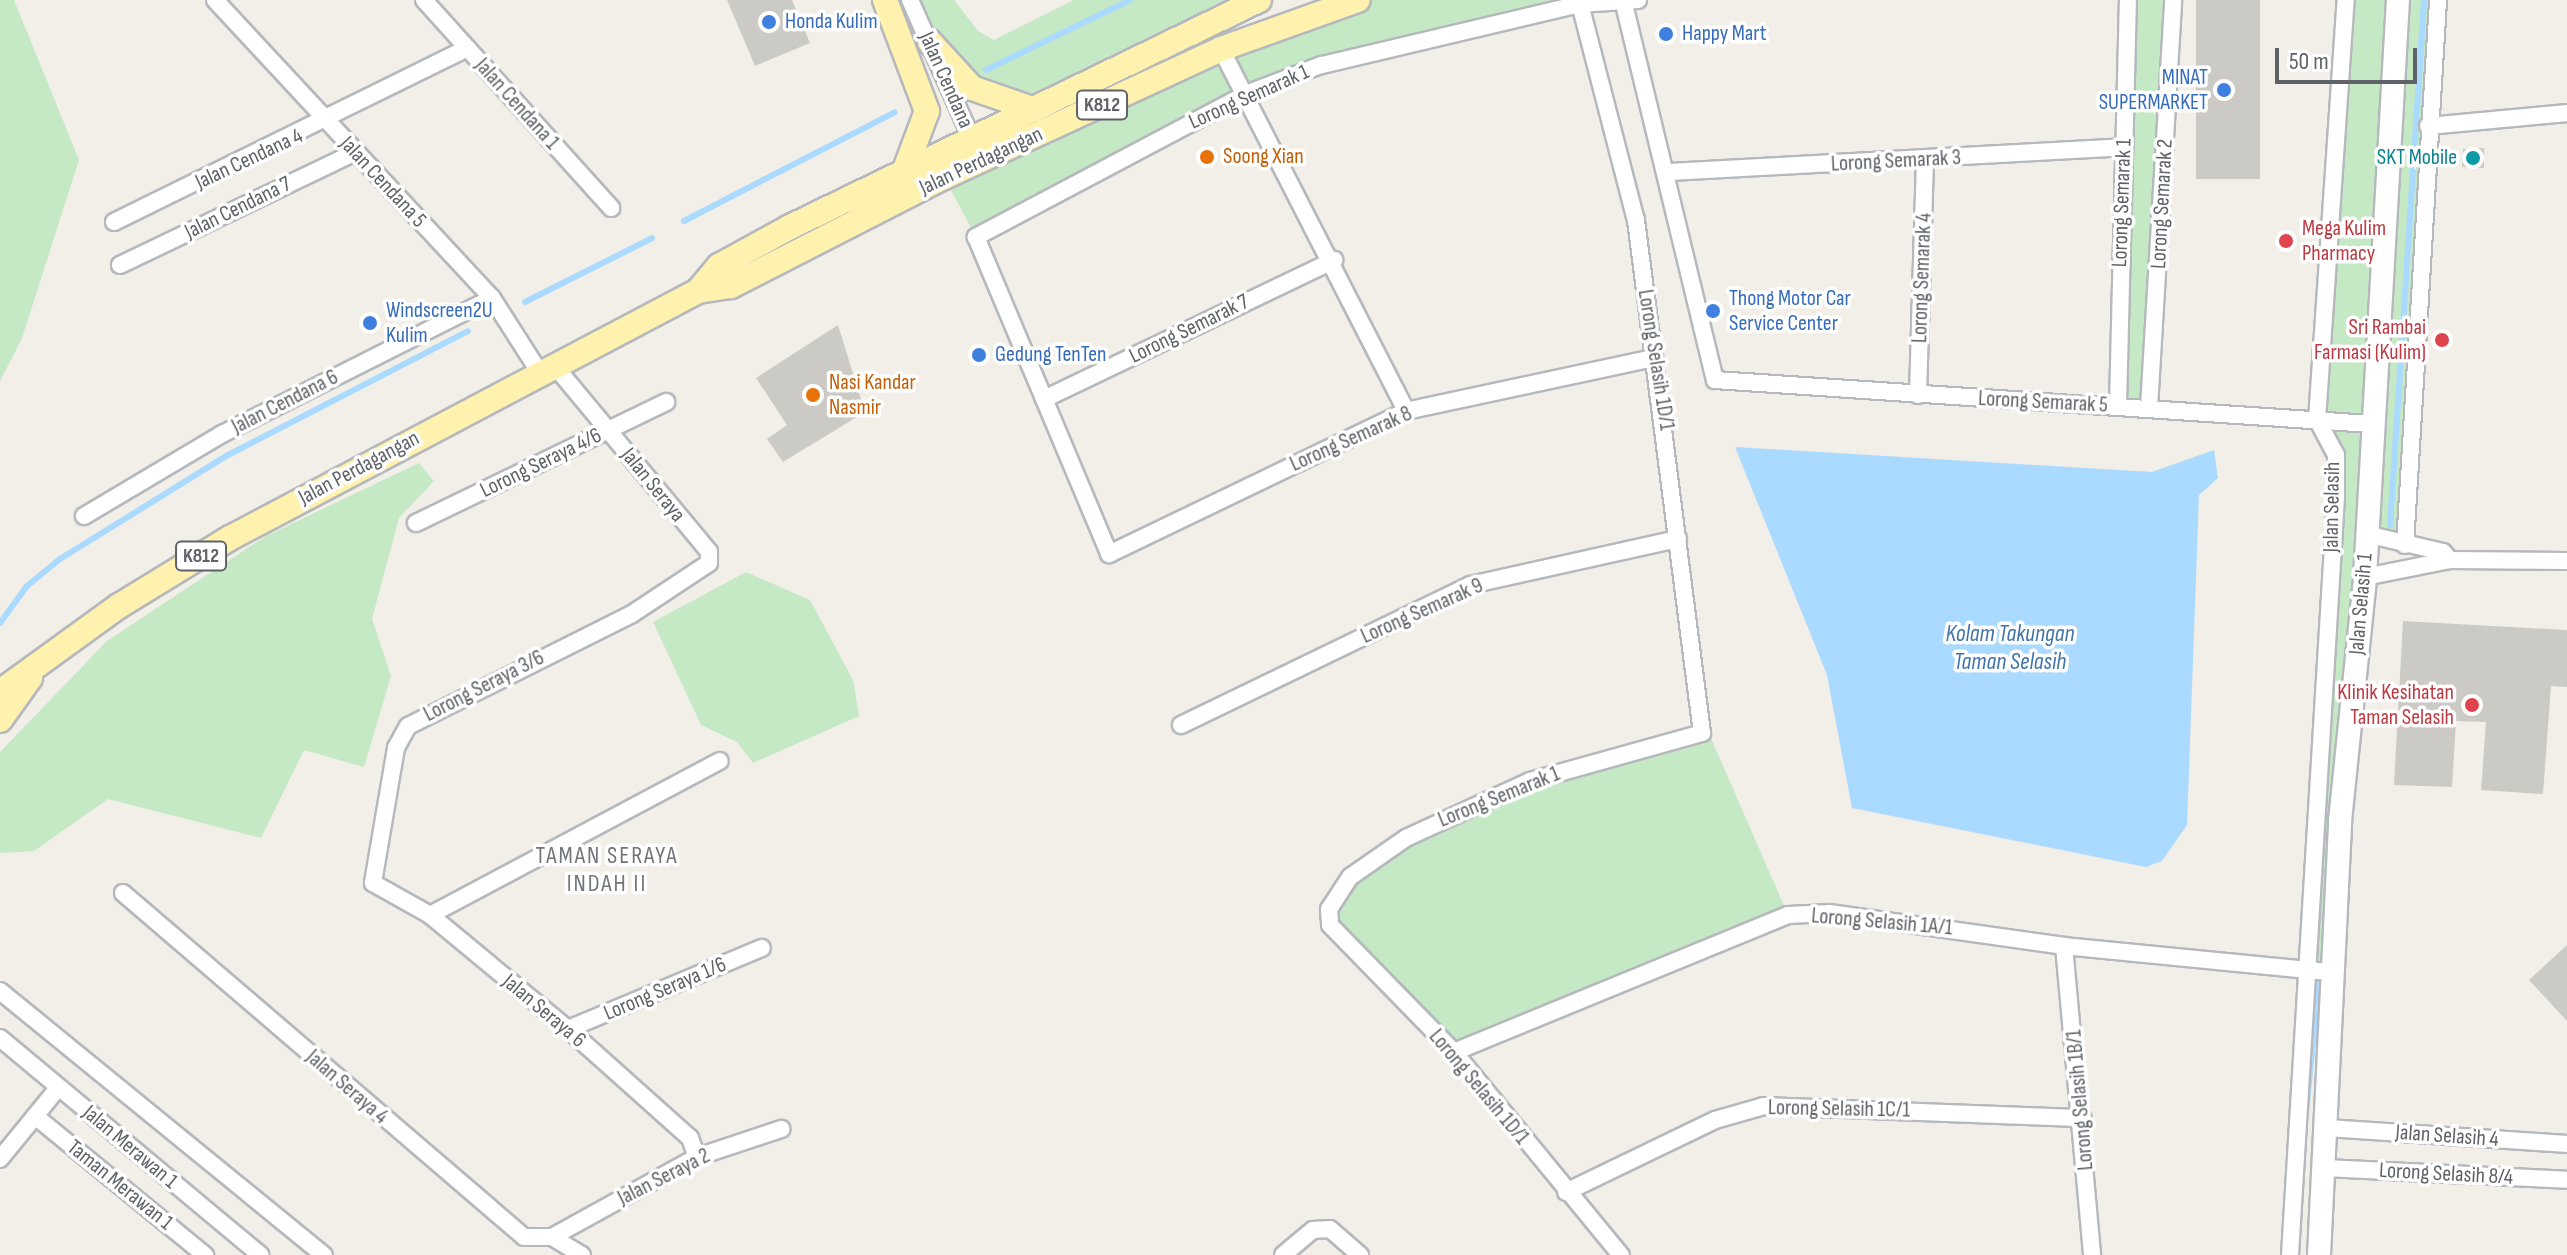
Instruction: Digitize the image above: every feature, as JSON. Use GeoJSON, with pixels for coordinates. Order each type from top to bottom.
{"type":"FeatureCollection","features":[{"type":"Feature","properties":{"kind":"main road"},"geometry":{"type":"LineString","coordinates":[[885,0],[927,111],[906,167]]}},
{"type":"Feature","properties":{"kind":"main road","name":"Jalan Perdagangan"},"geometry":{"type":"LineString","coordinates":[[698,291],[719,266],[906,167],[1027,107],[1259,0]]}},
{"type":"Feature","properties":{"kind":"main road","name":"Jalan Perdagangan"},"geometry":{"type":"LineString","coordinates":[[0,692],[119,606],[230,538],[541,364],[698,291],[731,286],[982,161],[1221,49],[1358,0]]}},
{"type":"Feature","properties":{"kind":"main road"},"geometry":{"type":"LineString","coordinates":[[930,42],[972,88],[1027,107]]}},
{"type":"Feature","properties":{"kind":"main road","name":"Jalan Perdagangan"},"geometry":{"type":"LineString","coordinates":[[0,720],[35,669]]}},
{"type":"Feature","properties":{"kind":"street","name":"Jalan Cendana 5"},"geometry":{"type":"LineString","coordinates":[[215,0],[495,304],[541,364]]}},
{"type":"Feature","properties":{"kind":"street","name":"Jalan Cendana 1"},"geometry":{"type":"LineString","coordinates":[[424,0],[611,208]]}},
{"type":"Feature","properties":{"kind":"street","name":"Jalan Cendana"},"geometry":{"type":"LineString","coordinates":[[910,0],[982,161]]}},
{"type":"Feature","properties":{"kind":"street"},"geometry":{"type":"LineString","coordinates":[[1623,0],[1668,172]]}},
{"type":"Feature","properties":{"kind":"street","name":"Lorong Semarak 1"},"geometry":{"type":"LineString","coordinates":[[1044,399],[976,237],[1246,94],[1321,65],[1580,4],[1638,0]]}},
{"type":"Feature","properties":{"kind":"street","name":"Lorong Semarak 1"},"geometry":{"type":"LineString","coordinates":[[2118,406],[2128,0]]}},
{"type":"Feature","properties":{"kind":"street","name":"Lorong Semarak 2"},"geometry":{"type":"LineString","coordinates":[[2149,408],[2173,0]]}},
{"type":"Feature","properties":{"kind":"street"},"geometry":{"type":"LineString","coordinates":[[2317,420],[2346,0]]}},
{"type":"Feature","properties":{"kind":"street","name":"Jalan Selasih 1"},"geometry":{"type":"LineString","coordinates":[[2319,1255],[2340,821],[2365,577],[2370,424],[2398,0]]}},
{"type":"Feature","properties":{"kind":"street"},"geometry":{"type":"LineString","coordinates":[[2405,545],[2438,0]]}},
{"type":"Feature","properties":{"kind":"street","name":"Lorong Selasih 1D/1"},"geometry":{"type":"LineString","coordinates":[[1580,4],[1636,220],[1704,722]]}},
{"type":"Feature","properties":{"kind":"street","name":"Jalan Cendana 4"},"geometry":{"type":"LineString","coordinates":[[114,222],[328,122],[467,48]]}},
{"type":"Feature","properties":{"kind":"street"},"geometry":{"type":"LineString","coordinates":[[1221,49],[1334,260],[1406,411]]}},
{"type":"Feature","properties":{"kind":"street"},"geometry":{"type":"LineString","coordinates":[[2428,126],[2567,113]]}},
{"type":"Feature","properties":{"kind":"street","name":"Lorong Semarak 3"},"geometry":{"type":"LineString","coordinates":[[1668,172],[1925,161],[2124,147]]}},
{"type":"Feature","properties":{"kind":"street","name":"Jalan Cendana 7"},"geometry":{"type":"LineString","coordinates":[[120,265],[356,152]]}},
{"type":"Feature","properties":{"kind":"street","name":"Lorong Semarak 4"},"geometry":{"type":"LineString","coordinates":[[1918,395],[1925,161]]}},
{"type":"Feature","properties":{"kind":"street","name":"Lorong Semarak 5"},"geometry":{"type":"LineString","coordinates":[[1668,172],[1715,380],[2370,424]]}},
{"type":"Feature","properties":{"kind":"street","name":"Lorong Semarak 7"},"geometry":{"type":"LineString","coordinates":[[1044,399],[1334,260]]}},
{"type":"Feature","properties":{"kind":"street","name":"Jalan Cendana 6"},"geometry":{"type":"LineString","coordinates":[[84,516],[222,434],[495,304]]}},
{"type":"Feature","properties":{"kind":"street","name":"Lorong Semarak 8"},"geometry":{"type":"LineString","coordinates":[[1044,399],[1109,554],[1406,411],[1654,358]]}},
{"type":"Feature","properties":{"kind":"street","name":"Jalan Seraya"},"geometry":{"type":"LineString","coordinates":[[541,364],[608,430],[709,552],[704,571]]}},
{"type":"Feature","properties":{"kind":"street","name":"Lorong Seraya 4/6"},"geometry":{"type":"LineString","coordinates":[[416,523],[666,402]]}},
{"type":"Feature","properties":{"kind":"street","name":"Jalan Selasih"},"geometry":{"type":"LineString","coordinates":[[2290,1255],[2310,970],[2336,496],[2336,455],[2317,420]]}},
{"type":"Feature","properties":{"kind":"street"},"geometry":{"type":"LineString","coordinates":[[2366,534],[2443,552],[2450,560]]}},
{"type":"Feature","properties":{"kind":"street","name":"Lorong Semarak 9"},"geometry":{"type":"LineString","coordinates":[[1181,725],[1470,585],[1678,539]]}},
{"type":"Feature","properties":{"kind":"street"},"geometry":{"type":"LineString","coordinates":[[2365,577],[2450,560],[2567,561]]}},
{"type":"Feature","properties":{"kind":"street","name":"Lorong Seraya 3/6"},"geometry":{"type":"LineString","coordinates":[[373,883],[396,748],[408,726],[632,614],[704,571]]}},
{"type":"Feature","properties":{"kind":"street","name":"Lorong Semarak 1"},"geometry":{"type":"LineString","coordinates":[[1330,925],[1329,909],[1350,877],[1406,838],[1530,781],[1696,739],[1704,722]]}},
{"type":"Feature","properties":{"kind":"street"},"geometry":{"type":"LineString","coordinates":[[430,915],[720,761]]}},
{"type":"Feature","properties":{"kind":"street","name":"Jalan Seraya 6"},"geometry":{"type":"LineString","coordinates":[[373,883],[430,915],[568,1029],[690,1138],[697,1157]]}},
{"type":"Feature","properties":{"kind":"street","name":"Jalan Seraya 4"},"geometry":{"type":"LineString","coordinates":[[123,893],[524,1237],[552,1237],[582,1255]]}},
{"type":"Feature","properties":{"kind":"street","name":"Lorong Selasih 1A/1"},"geometry":{"type":"LineString","coordinates":[[1454,1052],[1788,915],[1842,914],[2064,946],[2335,973]]}},
{"type":"Feature","properties":{"kind":"street","name":"Lorong Selasih 1D/1"},"geometry":{"type":"LineString","coordinates":[[1330,925],[1454,1052],[1566,1192],[1621,1255]]}},
{"type":"Feature","properties":{"kind":"street","name":"Lorong Selasih 1B/1"},"geometry":{"type":"LineString","coordinates":[[2064,946],[2083,1118],[2092,1255]]}},
{"type":"Feature","properties":{"kind":"street","name":"Lorong Seraya 1/6"},"geometry":{"type":"LineString","coordinates":[[568,1029],[762,948]]}},
{"type":"Feature","properties":{"kind":"street"},"geometry":{"type":"LineString","coordinates":[[0,991],[324,1255]]}},
{"type":"Feature","properties":{"kind":"street","name":"Jalan Merawan 1"},"geometry":{"type":"LineString","coordinates":[[0,1038],[260,1255]]}},
{"type":"Feature","properties":{"kind":"street"},"geometry":{"type":"LineString","coordinates":[[0,1159],[58,1088]]}},
{"type":"Feature","properties":{"kind":"street","name":"Lorong Selasih 1C/1"},"geometry":{"type":"LineString","coordinates":[[1566,1192],[1715,1120],[1764,1106],[2083,1118]]}},
{"type":"Feature","properties":{"kind":"street","name":"Taman Merawan 1"},"geometry":{"type":"LineString","coordinates":[[35,1116],[205,1255]]}},
{"type":"Feature","properties":{"kind":"street","name":"Jalan Selasih 4"},"geometry":{"type":"LineString","coordinates":[[2327,1128],[2567,1144]]}},
{"type":"Feature","properties":{"kind":"street","name":"Jalan Seraya 2"},"geometry":{"type":"LineString","coordinates":[[552,1237],[697,1157],[781,1129]]}},
{"type":"Feature","properties":{"kind":"street","name":"Lorong Selasih 8/4"},"geometry":{"type":"LineString","coordinates":[[2325,1168],[2567,1180]]}},
{"type":"Feature","properties":{"kind":"street"},"geometry":{"type":"LineString","coordinates":[[1283,1255],[1313,1230],[1330,1229],[1360,1255]]}},
{"type":"Feature","properties":{"kind":"green space"},"geometry":{"type":"Polygon","coordinates":[[[0,0],[14,0],[79,160],[22,338],[0,381],[0,0]]]}},
{"type":"Feature","properties":{"kind":"green space"},"geometry":{"type":"Polygon","coordinates":[[[910,0],[954,0],[978,31],[994,40],[1074,0],[1259,0],[1027,107],[972,88],[910,0]]]}},
{"type":"Feature","properties":{"kind":"green space"},"geometry":{"type":"Polygon","coordinates":[[[1358,0],[1638,0],[1321,65],[976,237],[944,177],[1358,0]]]}},
{"type":"Feature","properties":{"kind":"green space"},"geometry":{"type":"Polygon","coordinates":[[[2126,0],[2173,0],[2149,408],[2118,406],[2126,0]]]}},
{"type":"Feature","properties":{"kind":"green space"},"geometry":{"type":"Polygon","coordinates":[[[2346,0],[2438,0],[2405,545],[2367,534],[2335,973],[2312,971],[2335,455],[2317,420],[2346,0]]]}},
{"type":"Feature","properties":{"kind":"green space"},"geometry":{"type":"Polygon","coordinates":[[[419,463],[434,481],[399,518],[372,619],[391,676],[364,767],[304,750],[261,838],[108,799],[34,851],[0,853],[0,752],[107,641],[266,536],[419,463]]]}},
{"type":"Feature","properties":{"kind":"green space"},"geometry":{"type":"Polygon","coordinates":[[[746,572],[810,600],[853,680],[859,716],[753,763],[737,742],[701,725],[653,622],[746,572]]]}},
{"type":"Feature","properties":{"kind":"green space"},"geometry":{"type":"Polygon","coordinates":[[[1704,722],[1788,915],[1454,1052],[1330,925],[1350,877],[1480,801],[1696,739],[1704,722]]]}},
{"type":"Feature","properties":{"kind":"water","name":"Kolam Takungan Taman Selasih"},"geometry":{"type":"Polygon","coordinates":[[[1735,447],[2152,472],[2214,450],[2218,478],[2199,495],[2187,825],[2162,861],[2146,867],[1852,808],[1827,675],[1735,447]]]}},
{"type":"Feature","properties":{"kind":"building","name":"Honda Kulim"},"geometry":{"type":"Polygon","coordinates":[[[727,0],[792,0],[810,43],[755,66],[727,0]]]}},
{"type":"Feature","properties":{"kind":"building","name":"MINAT SUPERMARKET"},"geometry":{"type":"Polygon","coordinates":[[[2196,0],[2260,0],[2260,179],[2196,179],[2196,0]]]}},
{"type":"Feature","properties":{"kind":"building","name":"SKT Mobile"},"geometry":{"type":"Polygon","coordinates":[[[2484,148],[2484,168],[2462,167],[2463,149],[2484,148]]]}},
{"type":"Feature","properties":{"kind":"building","name":"Nasi Kandar Nasmir"},"geometry":{"type":"Polygon","coordinates":[[[838,325],[865,412],[783,462],[767,439],[787,425],[756,378],[838,325]]]}},
{"type":"Feature","properties":{"kind":"building","name":"Klinik Kesihatan Taman Selasih"},"geometry":{"type":"Polygon","coordinates":[[[2403,621],[2567,630],[2567,687],[2551,686],[2543,794],[2481,790],[2486,722],[2456,721],[2452,787],[2394,785],[2403,621]]]}},
{"type":"Feature","properties":{"kind":"building"},"geometry":{"type":"Polygon","coordinates":[[[2567,945],[2567,1021],[2529,980],[2567,945]]]}},
{"type":"Feature","properties":{"kind":"waterway"},"geometry":{"type":"LineString","coordinates":[[986,70],[1130,0]]}},
{"type":"Feature","properties":{"kind":"waterway"},"geometry":{"type":"LineString","coordinates":[[2390,525],[2424,0]]}},
{"type":"Feature","properties":{"kind":"waterway"},"geometry":{"type":"LineString","coordinates":[[684,221],[895,112]]}},
{"type":"Feature","properties":{"kind":"waterway"},"geometry":{"type":"LineString","coordinates":[[525,302],[652,238]]}},
{"type":"Feature","properties":{"kind":"waterway"},"geometry":{"type":"LineString","coordinates":[[0,623],[27,586],[60,559],[228,455],[468,331]]}},
{"type":"Feature","properties":{"kind":"waterway"},"geometry":{"type":"LineString","coordinates":[[2306,1112],[2320,972]]}},
{"type":"Feature","properties":{"kind":"place","name":"Honda Kulim"},"geometry":{"type":"Point","coordinates":[769,22]}},
{"type":"Feature","properties":{"kind":"place","name":"Happy Mart"},"geometry":{"type":"Point","coordinates":[1666,34]}},
{"type":"Feature","properties":{"kind":"place","name":"MINAT SUPERMARKET"},"geometry":{"type":"Point","coordinates":[2224,90]}},
{"type":"Feature","properties":{"kind":"place","name":"Soong Xian"},"geometry":{"type":"Point","coordinates":[1207,157]}},
{"type":"Feature","properties":{"kind":"place","name":"SKT Mobile"},"geometry":{"type":"Point","coordinates":[2473,158]}},
{"type":"Feature","properties":{"kind":"place","name":"Mega Kulim Pharmacy"},"geometry":{"type":"Point","coordinates":[2286,241]}},
{"type":"Feature","properties":{"kind":"place","name":"Thong Motor Car Service Center"},"geometry":{"type":"Point","coordinates":[1713,311]}},
{"type":"Feature","properties":{"kind":"place","name":"Windscreen2U Kulim"},"geometry":{"type":"Point","coordinates":[370,323]}},
{"type":"Feature","properties":{"kind":"place","name":"Sri Rambai Farmasi (Kulim)"},"geometry":{"type":"Point","coordinates":[2442,340]}},
{"type":"Feature","properties":{"kind":"place","name":"Gedung TenTen"},"geometry":{"type":"Point","coordinates":[979,355]}},
{"type":"Feature","properties":{"kind":"place","name":"Nasi Kandar Nasmir"},"geometry":{"type":"Point","coordinates":[813,395]}},
{"type":"Feature","properties":{"kind":"place","name":"Klinik Kesihatan Taman Selasih"},"geometry":{"type":"Point","coordinates":[2472,705]}},
{"type":"Feature","properties":{"kind":"district","name":"TAMAN SERAYA INDAH II"},"geometry":{"type":"Point","coordinates":[607,870]}}]}
